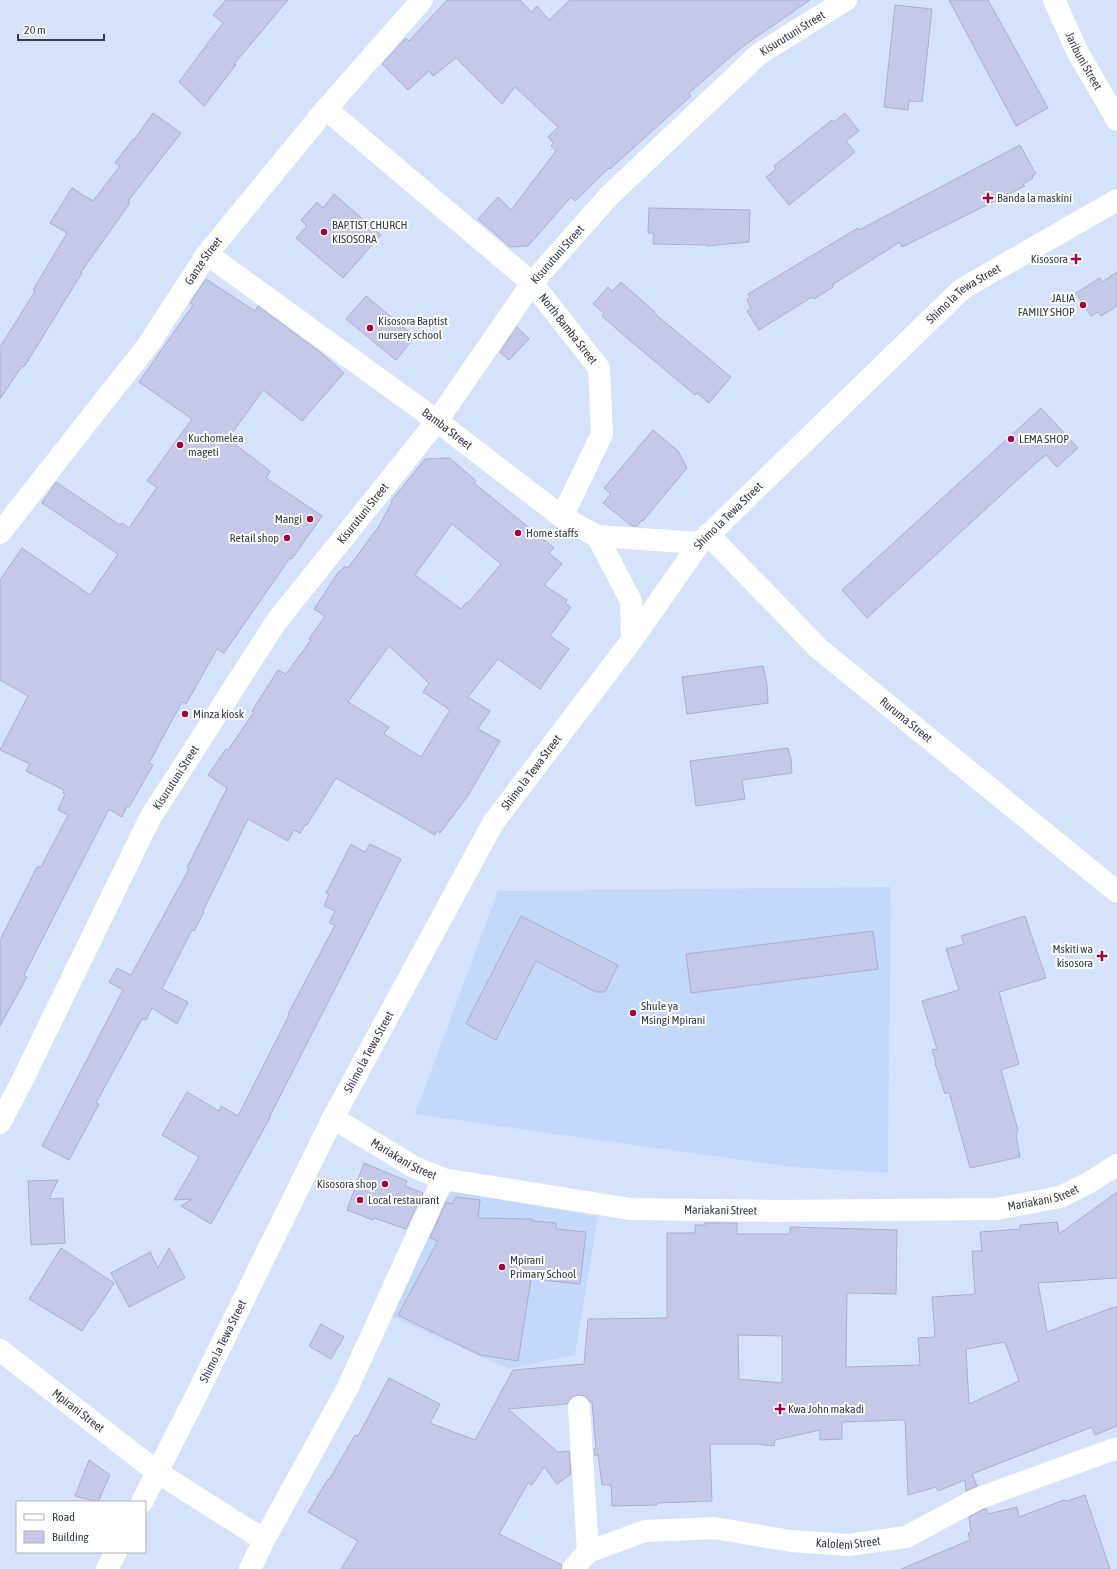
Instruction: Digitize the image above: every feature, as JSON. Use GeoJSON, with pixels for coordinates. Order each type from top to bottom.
{"type":"FeatureCollection","features":[{"type":"Feature","properties":{"kind":"street","name":"Ganze Street"},"geometry":{"type":"LineString","coordinates":[[0,533],[148,345],[207,254],[326,110],[422,0]]}},
{"type":"Feature","properties":{"kind":"street","name":"Kisurutuni Street"},"geometry":{"type":"LineString","coordinates":[[0,1122],[20,1085],[150,818],[276,622],[437,421],[532,283],[609,196],[759,54],[846,0]]}},
{"type":"Feature","properties":{"kind":"street","name":"Jaribuni Street"},"geometry":{"type":"LineString","coordinates":[[1054,0],[1077,50],[1117,120]]}},
{"type":"Feature","properties":{"kind":"street","name":"North Bamba Street"},"geometry":{"type":"LineString","coordinates":[[326,110],[532,283],[599,368],[602,434],[562,517]]}},
{"type":"Feature","properties":{"kind":"street","name":"Shimo la Tewa Street"},"geometry":{"type":"LineString","coordinates":[[142,1501],[333,1118],[493,823],[632,640],[704,538],[962,290],[1117,200]]}},
{"type":"Feature","properties":{"kind":"street","name":"Bamba Street"},"geometry":{"type":"LineString","coordinates":[[207,254],[437,421],[562,517],[597,536]]}},
{"type":"Feature","properties":{"kind":"street"},"geometry":{"type":"LineString","coordinates":[[632,640],[631,601],[597,536],[704,538]]}},
{"type":"Feature","properties":{"kind":"street","name":"Ruruma Street"},"geometry":{"type":"LineString","coordinates":[[704,538],[818,648],[1117,892]]}},
{"type":"Feature","properties":{"kind":"street","name":"Mariakani Street"},"geometry":{"type":"LineString","coordinates":[[333,1118],[414,1167],[443,1179],[630,1209],[777,1211],[996,1209],[1060,1197],[1090,1182],[1117,1165]]}},
{"type":"Feature","properties":{"kind":"street"},"geometry":{"type":"LineString","coordinates":[[250,1569],[264,1540],[347,1389],[443,1179]]}},
{"type":"Feature","properties":{"kind":"street","name":"Mpirani Street"},"geometry":{"type":"LineString","coordinates":[[0,1350],[157,1472],[264,1540]]}},
{"type":"Feature","properties":{"kind":"street"},"geometry":{"type":"LineString","coordinates":[[579,1407],[588,1552]]}},
{"type":"Feature","properties":{"kind":"street","name":"Kaloleni Street"},"geometry":{"type":"LineString","coordinates":[[573,1569],[588,1552],[645,1531],[715,1528],[791,1541],[848,1545],[906,1537],[978,1499],[1117,1448]]}},
{"type":"Feature","properties":{"kind":"street"},"geometry":{"type":"LineString","coordinates":[[107,1569],[115,1553]]}},
{"type":"Feature","properties":{"kind":"shaded area"},"geometry":{"type":"Polygon","coordinates":[[[891,887],[888,1173],[790,1167],[415,1114],[498,891],[891,887]]]}},
{"type":"Feature","properties":{"kind":"shaded area","name":"Mpirani Primary School"},"geometry":{"type":"Polygon","coordinates":[[[451,1190],[598,1217],[575,1355],[509,1369],[391,1316],[451,1190]]]}},
{"type":"Feature","properties":{"kind":"building"},"geometry":{"type":"Polygon","coordinates":[[[226,0],[288,0],[234,64],[236,65],[204,106],[179,82],[223,23],[213,15],[226,0]]]}},
{"type":"Feature","properties":{"kind":"building"},"geometry":{"type":"Polygon","coordinates":[[[447,0],[520,0],[531,12],[537,6],[549,20],[570,0],[810,0],[742,47],[689,93],[691,96],[610,169],[609,168],[575,201],[571,197],[528,246],[510,247],[478,219],[498,197],[511,210],[556,151],[551,146],[553,143],[548,137],[558,127],[515,87],[502,104],[456,58],[433,76],[429,71],[408,90],[382,64],[406,38],[409,41],[447,0]]]}},
{"type":"Feature","properties":{"kind":"building"},"geometry":{"type":"Polygon","coordinates":[[[949,0],[988,0],[1048,108],[1016,126],[949,0]]]}},
{"type":"Feature","properties":{"kind":"building"},"geometry":{"type":"Polygon","coordinates":[[[895,5],[932,9],[922,102],[909,101],[908,110],[884,107],[895,5]]]}},
{"type":"Feature","properties":{"kind":"building"},"geometry":{"type":"Polygon","coordinates":[[[153,113],[181,133],[128,201],[130,203],[81,272],[82,273],[24,367],[22,366],[0,399],[0,347],[35,291],[33,290],[67,233],[50,223],[72,188],[93,201],[120,166],[115,163],[133,139],[134,140],[153,113]]]}},
{"type":"Feature","properties":{"kind":"building"},"geometry":{"type":"Polygon","coordinates":[[[845,113],[859,131],[846,141],[855,152],[789,205],[766,177],[776,169],[774,166],[832,120],[834,122],[845,113]]]}},
{"type":"Feature","properties":{"kind":"building"},"geometry":{"type":"Polygon","coordinates":[[[1020,145],[1036,174],[1032,176],[1033,178],[1023,184],[1025,186],[902,247],[900,242],[832,285],[833,287],[814,299],[812,297],[759,330],[747,311],[751,309],[747,300],[750,297],[748,294],[858,228],[859,230],[1020,145]]]}},
{"type":"Feature","properties":{"kind":"building"},"geometry":{"type":"Polygon","coordinates":[[[334,194],[381,235],[343,278],[296,238],[307,226],[301,220],[317,202],[323,208],[334,194]]]}},
{"type":"Feature","properties":{"kind":"building"},"geometry":{"type":"Polygon","coordinates":[[[649,208],[750,210],[749,242],[707,246],[653,244],[654,233],[648,233],[649,208]]]}},
{"type":"Feature","properties":{"kind":"building"},"geometry":{"type":"Polygon","coordinates":[[[1117,272],[1117,306],[1101,316],[1098,312],[1091,316],[1076,293],[1100,278],[1102,282],[1117,272]]]}},
{"type":"Feature","properties":{"kind":"building"},"geometry":{"type":"Polygon","coordinates":[[[206,279],[255,311],[258,306],[321,353],[344,373],[302,421],[263,390],[228,439],[270,471],[266,478],[322,516],[292,559],[290,558],[224,653],[217,649],[186,704],[182,702],[149,763],[153,765],[129,807],[127,806],[122,817],[109,809],[24,975],[27,977],[0,1026],[0,940],[37,867],[41,867],[68,815],[58,810],[65,794],[63,793],[64,790],[26,771],[30,764],[0,750],[28,696],[0,680],[0,580],[22,548],[90,595],[118,554],[42,503],[56,482],[120,525],[122,523],[129,528],[157,487],[147,481],[192,419],[139,382],[193,305],[190,303],[206,279]]]}},
{"type":"Feature","properties":{"kind":"building"},"geometry":{"type":"Polygon","coordinates":[[[621,282],[655,312],[654,313],[731,377],[709,403],[697,393],[695,395],[620,332],[602,316],[604,313],[593,304],[608,287],[612,291],[621,282]]]}},
{"type":"Feature","properties":{"kind":"building"},"geometry":{"type":"Polygon","coordinates":[[[366,296],[415,337],[396,360],[346,319],[366,296]]]}},
{"type":"Feature","properties":{"kind":"building"},"geometry":{"type":"Polygon","coordinates":[[[517,327],[529,339],[509,360],[500,352],[517,327]]]}},
{"type":"Feature","properties":{"kind":"building"},"geometry":{"type":"Polygon","coordinates":[[[1041,408],[1078,448],[1057,467],[1046,455],[1037,462],[867,618],[842,590],[1041,408]]]}},
{"type":"Feature","properties":{"kind":"building"},"geometry":{"type":"Polygon","coordinates":[[[653,430],[678,451],[687,468],[643,521],[642,520],[637,526],[632,526],[603,503],[611,494],[604,488],[653,430]]]}},
{"type":"Feature","properties":{"kind":"building"},"geometry":{"type":"Polygon","coordinates":[[[450,458],[476,481],[474,483],[554,548],[549,553],[562,564],[544,585],[567,600],[565,603],[571,607],[550,636],[569,649],[540,689],[498,659],[468,697],[490,711],[478,729],[500,741],[467,797],[440,833],[437,831],[435,835],[336,778],[307,825],[306,824],[300,833],[294,830],[288,841],[248,819],[203,911],[204,912],[194,931],[192,930],[162,989],[188,1002],[177,1024],[152,1008],[146,1020],[142,1019],[96,1103],[99,1104],[69,1160],[42,1146],[123,990],[109,982],[117,968],[131,975],[189,869],[187,868],[227,788],[208,775],[226,749],[228,750],[254,712],[252,711],[278,670],[286,674],[311,640],[309,639],[325,616],[314,609],[339,571],[340,572],[345,566],[348,568],[379,526],[392,502],[391,501],[425,459],[450,458]],[[452,524],[415,575],[461,609],[467,602],[468,603],[501,564],[452,524]],[[389,646],[348,702],[389,727],[384,734],[421,757],[450,710],[423,692],[429,683],[389,646]]]}},
{"type":"Feature","properties":{"kind":"building"},"geometry":{"type":"Polygon","coordinates":[[[763,666],[767,684],[768,703],[687,714],[682,677],[763,666]]]}},
{"type":"Feature","properties":{"kind":"building"},"geometry":{"type":"Polygon","coordinates":[[[788,748],[791,759],[792,773],[742,780],[745,799],[696,806],[690,761],[788,748]]]}},
{"type":"Feature","properties":{"kind":"building"},"geometry":{"type":"Polygon","coordinates":[[[351,844],[365,852],[370,844],[401,859],[271,1116],[211,1224],[181,1206],[192,1199],[174,1200],[199,1157],[162,1135],[187,1092],[219,1111],[221,1106],[238,1116],[289,1015],[288,1014],[335,925],[329,923],[335,911],[324,906],[329,894],[326,893],[351,844]]]}},
{"type":"Feature","properties":{"kind":"building"},"geometry":{"type":"Polygon","coordinates":[[[521,916],[618,965],[605,992],[596,992],[536,961],[496,1040],[466,1024],[521,916]]]}},
{"type":"Feature","properties":{"kind":"building"},"geometry":{"type":"Polygon","coordinates":[[[1025,916],[1046,978],[999,992],[1019,1064],[1001,1070],[1018,1130],[1016,1134],[1020,1157],[970,1168],[949,1092],[945,1094],[935,1063],[932,1050],[937,1049],[922,1001],[959,990],[946,949],[964,944],[961,936],[1025,916]]]}},
{"type":"Feature","properties":{"kind":"building"},"geometry":{"type":"Polygon","coordinates":[[[873,931],[878,969],[691,993],[686,954],[873,931]]]}},
{"type":"Feature","properties":{"kind":"building"},"geometry":{"type":"Polygon","coordinates":[[[364,1163],[407,1181],[405,1186],[423,1193],[406,1229],[374,1218],[373,1220],[347,1210],[364,1163]]]}},
{"type":"Feature","properties":{"kind":"building"},"geometry":{"type":"Polygon","coordinates":[[[58,1180],[49,1199],[63,1198],[65,1243],[31,1245],[28,1181],[58,1180]]]}},
{"type":"Feature","properties":{"kind":"building"},"geometry":{"type":"Polygon","coordinates":[[[1117,1192],[1117,1278],[1038,1283],[1047,1332],[1117,1306],[1117,1426],[1095,1435],[1092,1427],[972,1474],[977,1486],[966,1491],[965,1480],[938,1491],[936,1487],[908,1495],[905,1420],[842,1422],[842,1439],[820,1440],[820,1430],[775,1440],[774,1446],[756,1444],[710,1444],[712,1501],[657,1503],[657,1505],[612,1506],[611,1485],[602,1485],[598,1454],[595,1456],[594,1449],[596,1449],[592,1402],[590,1402],[585,1396],[579,1395],[572,1397],[567,1404],[508,1409],[558,1452],[569,1451],[571,1474],[557,1484],[544,1467],[532,1485],[528,1483],[499,1534],[562,1565],[561,1569],[341,1569],[358,1541],[308,1512],[328,1479],[329,1480],[355,1435],[358,1436],[389,1378],[440,1404],[430,1423],[475,1440],[513,1370],[584,1364],[588,1319],[667,1318],[667,1233],[695,1233],[695,1225],[705,1225],[705,1223],[737,1223],[737,1234],[790,1234],[790,1227],[897,1230],[896,1294],[847,1293],[846,1367],[920,1365],[918,1338],[935,1337],[932,1297],[975,1294],[972,1251],[982,1251],[980,1232],[1020,1229],[1020,1225],[1057,1222],[1059,1234],[1117,1192]],[[738,1335],[739,1379],[782,1383],[782,1336],[738,1335]],[[1005,1342],[966,1349],[969,1404],[1019,1381],[1005,1342]]]}},
{"type":"Feature","properties":{"kind":"building","name":"Mpirani Primary School"},"geometry":{"type":"Polygon","coordinates":[[[456,1197],[480,1200],[478,1218],[533,1219],[532,1221],[556,1223],[556,1229],[586,1232],[580,1284],[531,1279],[518,1361],[480,1355],[398,1315],[438,1241],[430,1238],[446,1202],[452,1204],[456,1197]]]}},
{"type":"Feature","properties":{"kind":"building"},"geometry":{"type":"Polygon","coordinates":[[[61,1248],[114,1283],[82,1331],[29,1299],[61,1248]]]}},
{"type":"Feature","properties":{"kind":"building"},"geometry":{"type":"Polygon","coordinates":[[[169,1248],[185,1278],[129,1307],[111,1273],[150,1252],[158,1268],[169,1248]]]}},
{"type":"Feature","properties":{"kind":"building"},"geometry":{"type":"Polygon","coordinates":[[[321,1324],[344,1337],[331,1359],[309,1346],[321,1324]]]}},
{"type":"Feature","properties":{"kind":"building"},"geometry":{"type":"Polygon","coordinates":[[[89,1460],[110,1475],[98,1501],[75,1496],[89,1460]]]}},
{"type":"Feature","properties":{"kind":"building"},"geometry":{"type":"Polygon","coordinates":[[[1085,1495],[1110,1569],[901,1569],[970,1540],[968,1533],[971,1532],[969,1517],[982,1510],[986,1509],[988,1514],[1017,1507],[1019,1517],[1064,1500],[1067,1501],[1085,1495]]]}},
{"type":"Feature","properties":{"kind":"place","name":"Banda la maskini"},"geometry":{"type":"Point","coordinates":[988,198]}},
{"type":"Feature","properties":{"kind":"place","name":"BAPTIST CHURCH KISOSORA"},"geometry":{"type":"Point","coordinates":[324,232]}},
{"type":"Feature","properties":{"kind":"place","name":"Kisosora"},"geometry":{"type":"Point","coordinates":[1076,259]}},
{"type":"Feature","properties":{"kind":"place","name":"JALIA FAMILY SHOP"},"geometry":{"type":"Point","coordinates":[1083,305]}},
{"type":"Feature","properties":{"kind":"place","name":"Kisosora Baptist nursery school"},"geometry":{"type":"Point","coordinates":[370,328]}},
{"type":"Feature","properties":{"kind":"place","name":"LEMA SHOP"},"geometry":{"type":"Point","coordinates":[1011,439]}},
{"type":"Feature","properties":{"kind":"place","name":"Kuchomelea mageti"},"geometry":{"type":"Point","coordinates":[180,445]}},
{"type":"Feature","properties":{"kind":"place","name":"Mangi"},"geometry":{"type":"Point","coordinates":[310,519]}},
{"type":"Feature","properties":{"kind":"place","name":"Home staffs"},"geometry":{"type":"Point","coordinates":[518,533]}},
{"type":"Feature","properties":{"kind":"place","name":"Retail shop"},"geometry":{"type":"Point","coordinates":[287,538]}},
{"type":"Feature","properties":{"kind":"place","name":"Minza kiosk"},"geometry":{"type":"Point","coordinates":[185,714]}},
{"type":"Feature","properties":{"kind":"place","name":"Mskiti wa kisosora"},"geometry":{"type":"Point","coordinates":[1102,956]}},
{"type":"Feature","properties":{"kind":"place","name":"Shule ya Msingi Mpirani"},"geometry":{"type":"Point","coordinates":[633,1013]}},
{"type":"Feature","properties":{"kind":"place","name":"Kisosora shop"},"geometry":{"type":"Point","coordinates":[385,1184]}},
{"type":"Feature","properties":{"kind":"place","name":"Local restaurant"},"geometry":{"type":"Point","coordinates":[360,1200]}},
{"type":"Feature","properties":{"kind":"place","name":"Mpirani Primary School"},"geometry":{"type":"Point","coordinates":[502,1267]}},
{"type":"Feature","properties":{"kind":"place","name":"Kwa John makadi"},"geometry":{"type":"Point","coordinates":[780,1409]}}]}
